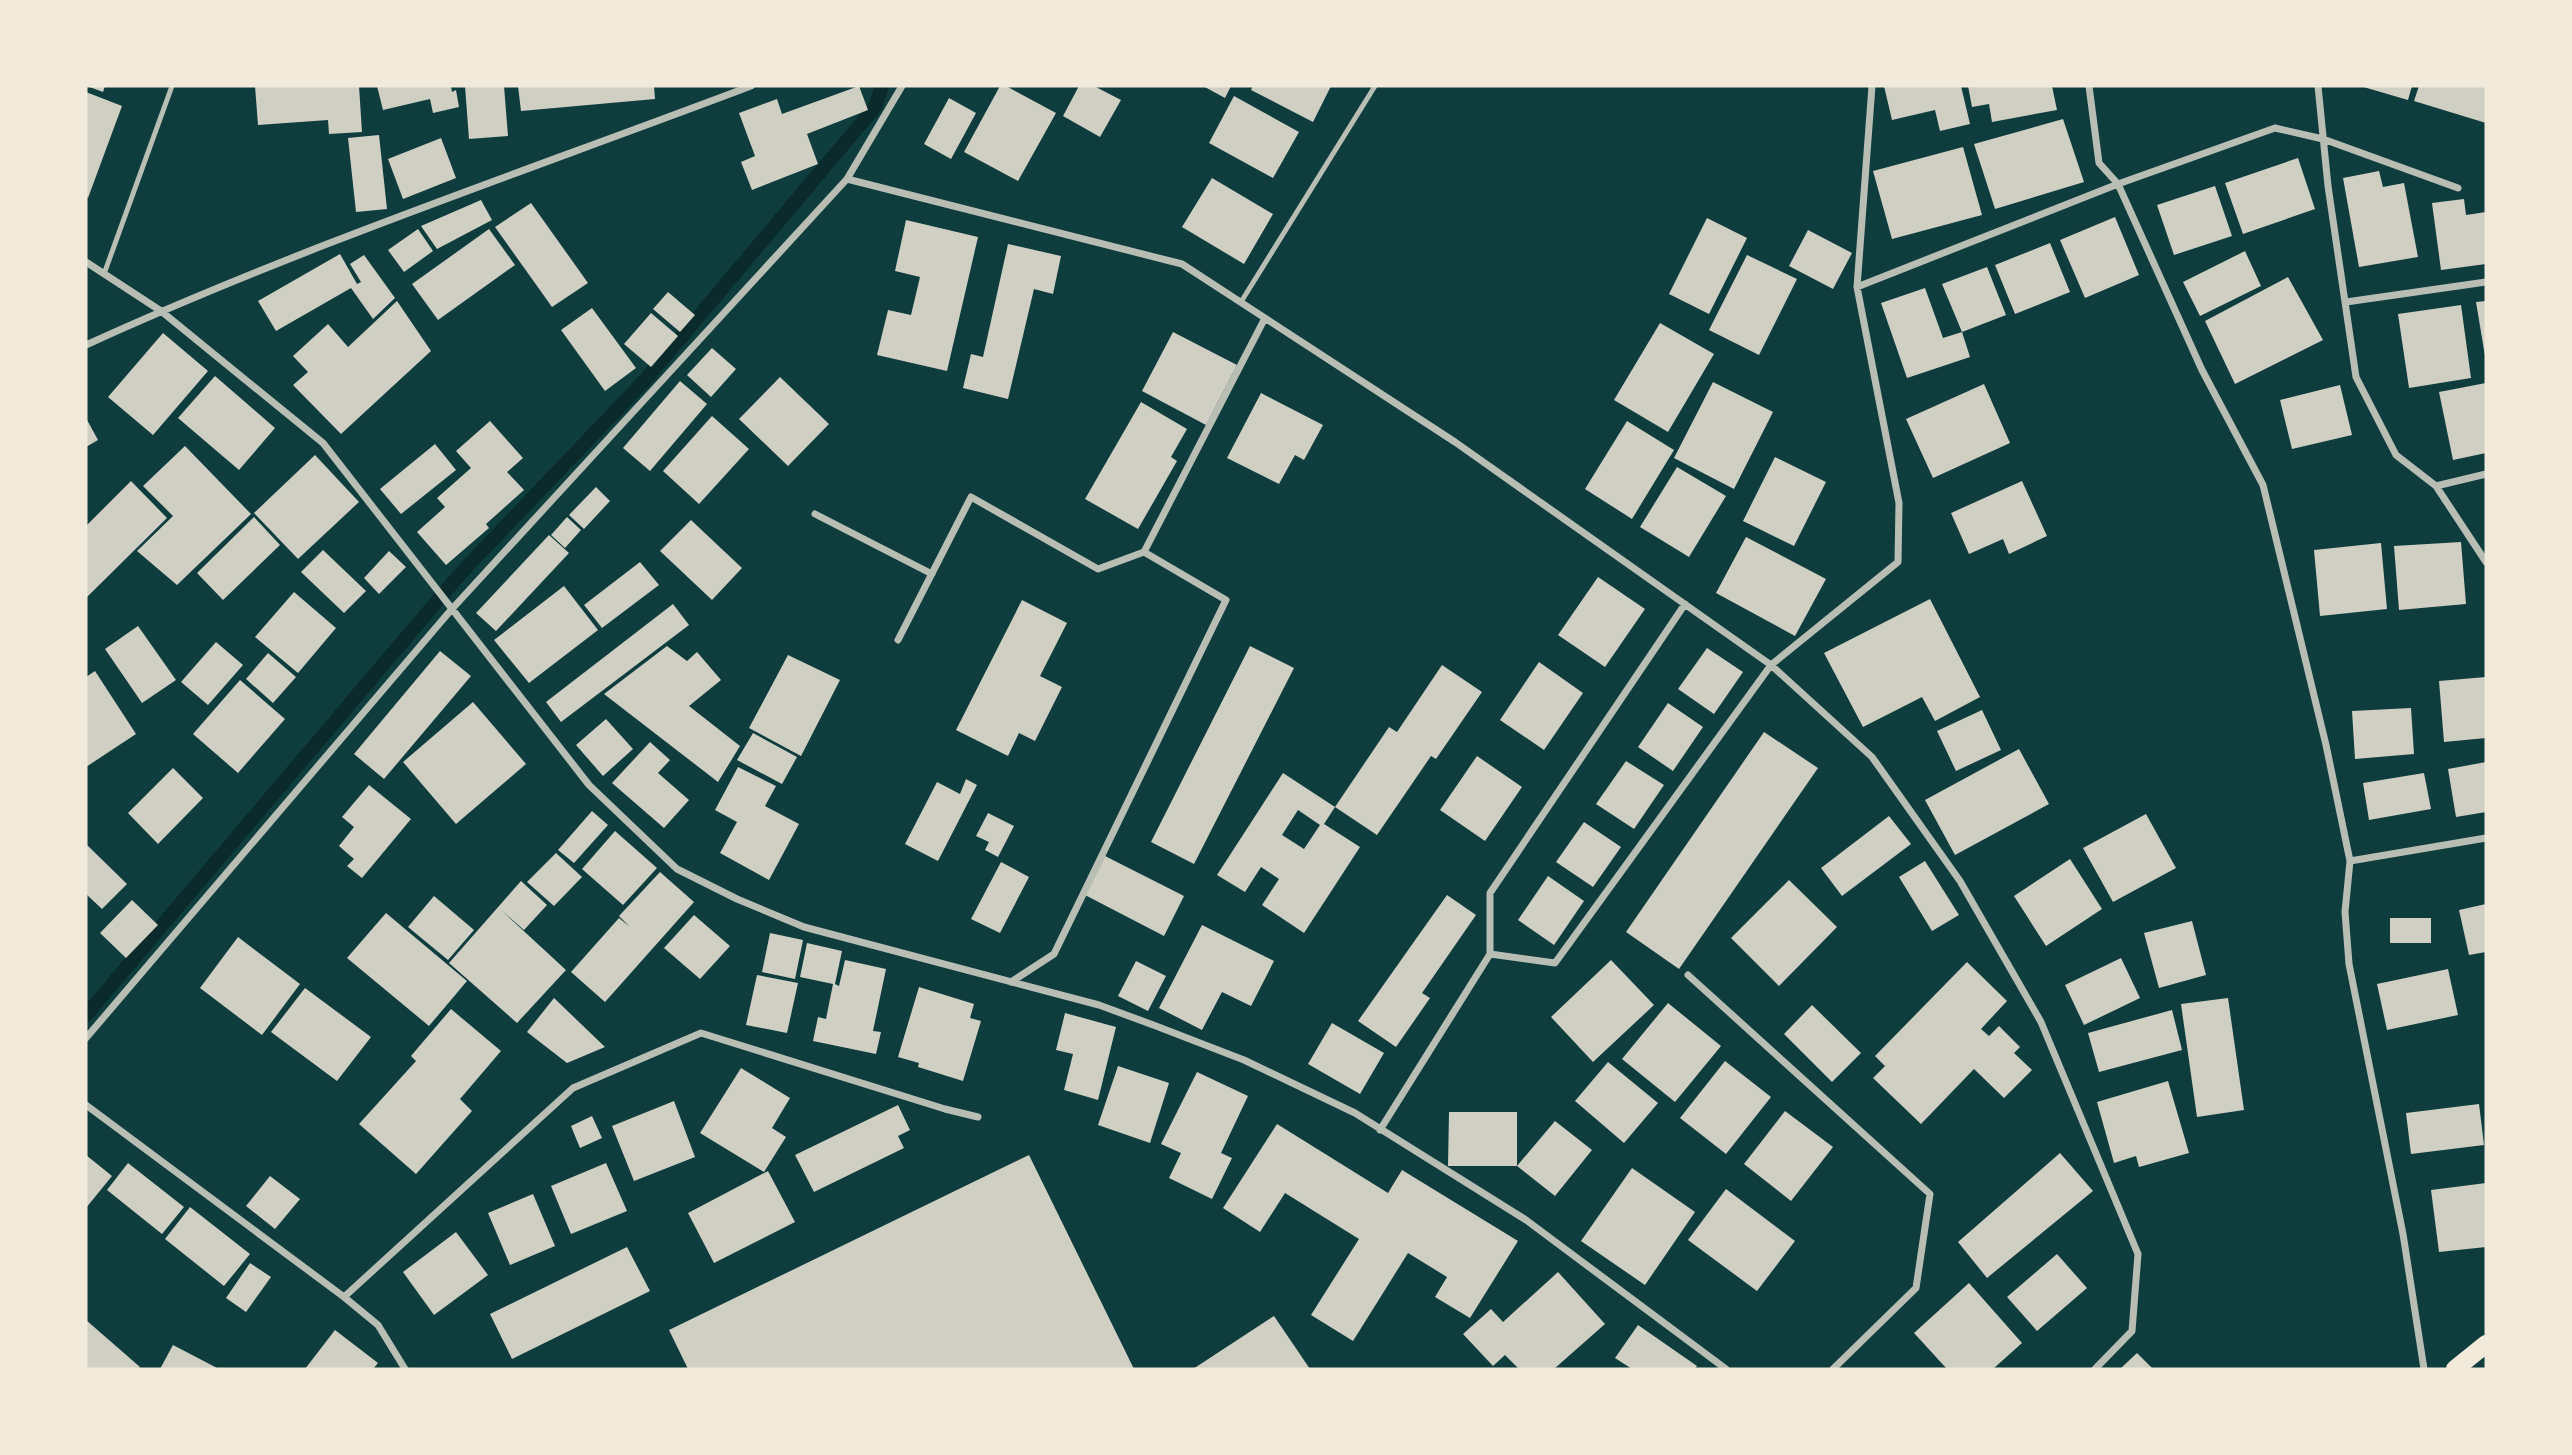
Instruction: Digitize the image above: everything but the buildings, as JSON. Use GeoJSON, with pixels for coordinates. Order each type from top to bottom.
{"type":"FeatureCollection","features":[{"type":"Feature","properties":{"kind":"main road"},"geometry":{"type":"LineString","coordinates":[[2455,1369],[2486,1344]]}},
{"type":"Feature","properties":{"kind":"street"},"geometry":{"type":"LineString","coordinates":[[86,345],[161,310],[532,165],[751,86]]}},
{"type":"Feature","properties":{"kind":"street"},"geometry":{"type":"LineString","coordinates":[[86,1038],[451,610],[847,179],[902,86]]}},
{"type":"Feature","properties":{"kind":"street"},"geometry":{"type":"LineString","coordinates":[[1490,954],[1555,963],[1771,665],[1898,562],[1899,503],[1857,287],[1872,86]]}},
{"type":"Feature","properties":{"kind":"street"},"geometry":{"type":"LineString","coordinates":[[2089,86],[2099,163],[2118,184],[2202,370],[2263,485],[2326,746],[2350,861],[2345,912],[2349,964],[2403,1234],[2424,1369]]}},
{"type":"Feature","properties":{"kind":"street"},"geometry":{"type":"LineString","coordinates":[[2318,86],[2356,377],[2396,455],[2436,486],[2486,562]]}},
{"type":"Feature","properties":{"kind":"street"},"geometry":{"type":"LineString","coordinates":[[1857,287],[2118,184],[2275,128],[2323,139],[2458,188]]}},
{"type":"Feature","properties":{"kind":"street"},"geometry":{"type":"LineString","coordinates":[[847,179],[1182,264],[1455,442],[1771,665],[1872,757],[1961,881],[2041,1022],[2138,1254],[2132,1331],[2095,1369]]}},
{"type":"Feature","properties":{"kind":"street"},"geometry":{"type":"LineString","coordinates":[[86,262],[161,310],[323,443],[589,785],[677,869],[737,900],[804,927],[1099,1005],[1231,1055],[1355,1113],[1527,1220],[1726,1369]]}},
{"type":"Feature","properties":{"kind":"street"},"geometry":{"type":"LineString","coordinates":[[2346,302],[2486,282]]}},
{"type":"Feature","properties":{"kind":"street"},"geometry":{"type":"LineString","coordinates":[[898,640],[971,497],[1098,569],[1144,552],[1265,318]]}},
{"type":"Feature","properties":{"kind":"street"},"geometry":{"type":"LineString","coordinates":[[2436,486],[2486,474]]}},
{"type":"Feature","properties":{"kind":"street"},"geometry":{"type":"LineString","coordinates":[[815,514],[932,574]]}},
{"type":"Feature","properties":{"kind":"street"},"geometry":{"type":"LineString","coordinates":[[1011,982],[1054,954],[1226,600],[1144,552]]}},
{"type":"Feature","properties":{"kind":"street"},"geometry":{"type":"LineString","coordinates":[[1380,1130],[1490,954],[1490,893],[1685,604]]}},
{"type":"Feature","properties":{"kind":"street"},"geometry":{"type":"LineString","coordinates":[[2350,861],[2486,838]]}},
{"type":"Feature","properties":{"kind":"street"},"geometry":{"type":"LineString","coordinates":[[1688,975],[1930,1194],[1916,1288],[1833,1369]]}},
{"type":"Feature","properties":{"kind":"street"},"geometry":{"type":"LineString","coordinates":[[345,1297],[573,1088],[701,1033],[944,1109],[978,1117]]}},
{"type":"Feature","properties":{"kind":"street"},"geometry":{"type":"LineString","coordinates":[[86,1105],[345,1297],[378,1325],[405,1369]]}},
{"type":"Feature","properties":{"kind":"lane"},"geometry":{"type":"LineString","coordinates":[[104,274],[172,86]]}},
{"type":"Feature","properties":{"kind":"lane"},"geometry":{"type":"LineString","coordinates":[[1241,302],[1375,86]]}},
{"type":"Feature","properties":{"kind":"waterway"},"geometry":{"type":"LineString","coordinates":[[86,1015],[460,574],[645,380],[875,107],[882,86]]}}]}
